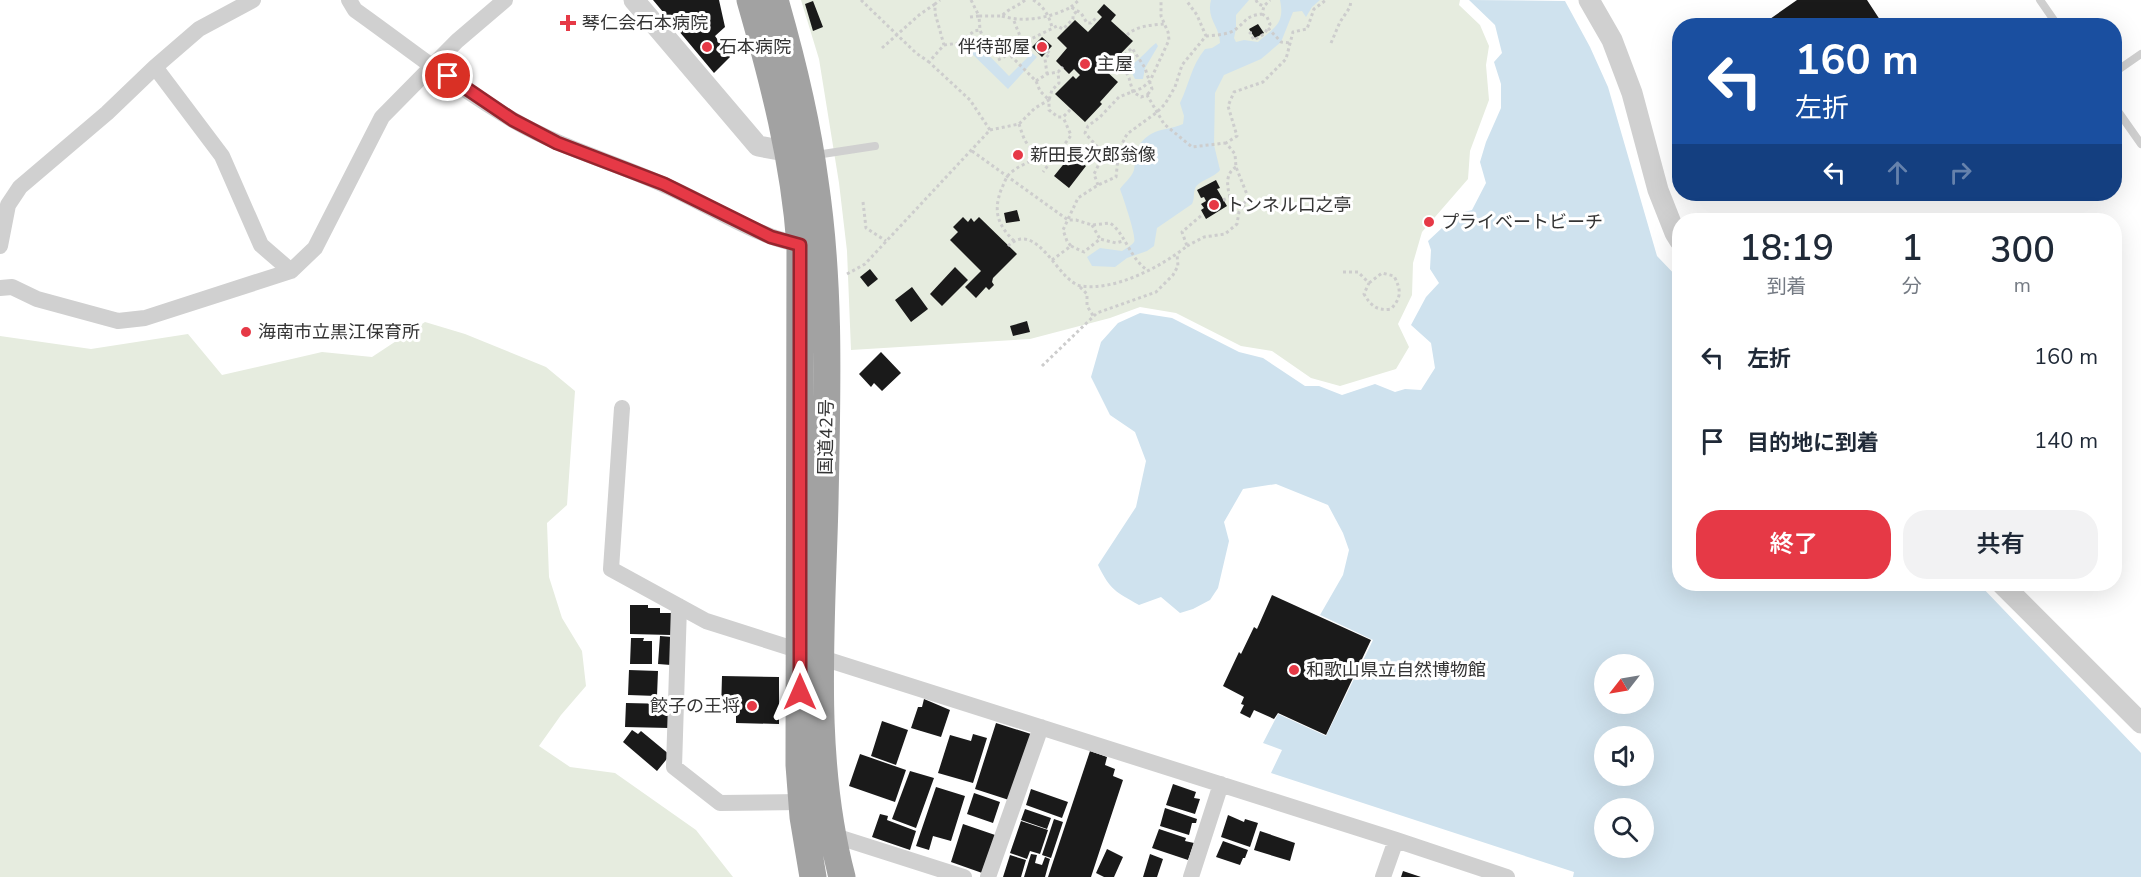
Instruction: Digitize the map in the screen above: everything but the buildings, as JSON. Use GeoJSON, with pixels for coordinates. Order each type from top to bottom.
{"type":"FeatureCollection","features":[{"type":"Feature","properties":{"kind":"highway","name":"国道42号"},"geometry":{"type":"LineString","coordinates":[[750,0],[780,116],[799,153]]}},
{"type":"Feature","properties":{"kind":"highway","name":"国道42号"},"geometry":{"type":"LineString","coordinates":[[775,0],[794,69],[799,153],[811,246],[811,655],[832,836],[842,877]]}},
{"type":"Feature","properties":{"kind":"highway","name":"国道42号"},"geometry":{"type":"LineString","coordinates":[[811,246],[824,282],[826,417],[811,655],[800,765],[802,802],[813,877]]}},
{"type":"Feature","properties":{"kind":"street"},"geometry":{"type":"LineString","coordinates":[[0,246],[8,205],[20,187],[107,113],[199,29],[253,0]]}},
{"type":"Feature","properties":{"kind":"street"},"geometry":{"type":"LineString","coordinates":[[349,0],[356,10],[432,66],[513,120],[557,143],[664,184],[771,237],[811,246]]}},
{"type":"Feature","properties":{"kind":"street"},"geometry":{"type":"LineString","coordinates":[[0,288],[12,287],[37,299],[118,321],[145,318],[291,270],[315,248],[382,117],[457,40],[505,0]]}},
{"type":"Feature","properties":{"kind":"street"},"geometry":{"type":"LineString","coordinates":[[634,0],[758,146],[799,153]]}},
{"type":"Feature","properties":{"kind":"street"},"geometry":{"type":"LineString","coordinates":[[1589,0],[1612,40],[1632,93],[1658,190],[1672,225]]}},
{"type":"Feature","properties":{"kind":"street"},"geometry":{"type":"LineString","coordinates":[[155,67],[222,156],[261,244],[291,270]]}},
{"type":"Feature","properties":{"kind":"street"},"geometry":{"type":"LineString","coordinates":[[622,408],[611,568],[706,621],[1507,877]]}},
{"type":"Feature","properties":{"kind":"street"},"geometry":{"type":"LineString","coordinates":[[2009,591],[2141,723]]}},
{"type":"Feature","properties":{"kind":"street"},"geometry":{"type":"LineString","coordinates":[[680,606],[674,767],[720,803],[802,802]]}},
{"type":"Feature","properties":{"kind":"street"},"geometry":{"type":"LineString","coordinates":[[988,877],[1041,728]]}},
{"type":"Feature","properties":{"kind":"street"},"geometry":{"type":"LineString","coordinates":[[1191,877],[1221,784]]}},
{"type":"Feature","properties":{"kind":"street"},"geometry":{"type":"LineString","coordinates":[[832,836],[964,877]]}},
{"type":"Feature","properties":{"kind":"street"},"geometry":{"type":"LineString","coordinates":[[1383,877],[1396,840]]}},
{"type":"Feature","properties":{"kind":"lane"},"geometry":{"type":"LineString","coordinates":[[2040,0],[2052,18]]}},
{"type":"Feature","properties":{"kind":"lane"},"geometry":{"type":"LineString","coordinates":[[2122,67],[2141,54]]}},
{"type":"Feature","properties":{"kind":"lane"},"geometry":{"type":"LineString","coordinates":[[2122,117],[2141,144]]}},
{"type":"Feature","properties":{"kind":"lane"},"geometry":{"type":"LineString","coordinates":[[799,153],[875,146]]}},
{"type":"Feature","properties":{"kind":"path"},"geometry":{"type":"LineString","coordinates":[[861,0],[896,35],[970,100],[990,130]]}},
{"type":"Feature","properties":{"kind":"path"},"geometry":{"type":"LineString","coordinates":[[882,48],[940,0]]}},
{"type":"Feature","properties":{"kind":"path"},"geometry":{"type":"LineString","coordinates":[[971,0],[979,16],[980,30],[984,40],[998,51],[1007,52],[1036,81],[1040,92],[1049,100]]}},
{"type":"Feature","properties":{"kind":"path"},"geometry":{"type":"LineString","coordinates":[[1002,16],[1008,8],[1020,5],[1024,0]]}},
{"type":"Feature","properties":{"kind":"path"},"geometry":{"type":"LineString","coordinates":[[1033,0],[1039,3],[1048,16],[1052,28]]}},
{"type":"Feature","properties":{"kind":"path"},"geometry":{"type":"LineString","coordinates":[[970,17],[1002,16],[1014,20],[1048,16],[1059,13],[1079,0]]}},
{"type":"Feature","properties":{"kind":"path"},"geometry":{"type":"LineString","coordinates":[[1098,185],[1094,174],[1102,152],[1085,132],[1088,126],[1119,97],[1142,88],[1150,81],[1169,40],[1161,16],[1161,0]]}},
{"type":"Feature","properties":{"kind":"path"},"geometry":{"type":"LineString","coordinates":[[1186,0],[1197,15],[1206,36]]}},
{"type":"Feature","properties":{"kind":"path"},"geometry":{"type":"LineString","coordinates":[[1256,0],[1258,4],[1264,6]]}},
{"type":"Feature","properties":{"kind":"path"},"geometry":{"type":"LineString","coordinates":[[1262,14],[1264,6],[1270,0]]}},
{"type":"Feature","properties":{"kind":"path"},"geometry":{"type":"LineString","coordinates":[[1147,95],[1164,124],[1191,147],[1226,143],[1237,136],[1228,106],[1234,92],[1263,82],[1286,59],[1293,32],[1307,29],[1314,9],[1326,0]]}},
{"type":"Feature","properties":{"kind":"path"},"geometry":{"type":"LineString","coordinates":[[1331,43],[1340,22],[1350,7],[1351,0]]}},
{"type":"Feature","properties":{"kind":"path"},"geometry":{"type":"LineString","coordinates":[[935,3],[935,13],[944,45]]}},
{"type":"Feature","properties":{"kind":"path"},"geometry":{"type":"LineString","coordinates":[[1071,6],[1087,23],[1091,23],[1097,17]]}},
{"type":"Feature","properties":{"kind":"path"},"geometry":{"type":"LineString","coordinates":[[998,60],[1022,41],[1057,26],[1063,29],[1077,11]]}},
{"type":"Feature","properties":{"kind":"path"},"geometry":{"type":"LineString","coordinates":[[1100,239],[1084,252],[1071,246],[1063,230],[1078,198],[1116,177],[1119,150],[1127,134],[1156,113],[1175,87],[1182,65],[1206,36],[1220,35],[1236,29],[1253,15],[1267,16],[1270,24],[1269,30],[1254,40],[1250,33],[1252,33]]}},
{"type":"Feature","properties":{"kind":"path"},"geometry":{"type":"LineString","coordinates":[[1014,20],[1022,41]]}},
{"type":"Feature","properties":{"kind":"path"},"geometry":{"type":"LineString","coordinates":[[1127,35],[1132,30],[1151,24],[1164,24]]}},
{"type":"Feature","properties":{"kind":"path"},"geometry":{"type":"LineString","coordinates":[[929,62],[944,45],[960,43],[974,31],[980,30]]}},
{"type":"Feature","properties":{"kind":"path"},"geometry":{"type":"LineString","coordinates":[[1269,30],[1281,42],[1290,43]]}},
{"type":"Feature","properties":{"kind":"path"},"geometry":{"type":"LineString","coordinates":[[1131,48],[1140,59],[1150,81],[1152,89],[1147,95],[1141,97],[1133,92],[1129,78],[1118,59],[1131,48]]}},
{"type":"Feature","properties":{"kind":"path"},"geometry":{"type":"LineString","coordinates":[[1047,51],[1050,53],[1045,59],[1047,74]]}},
{"type":"Feature","properties":{"kind":"path"},"geometry":{"type":"LineString","coordinates":[[1036,81],[1047,74],[1058,72],[1063,67]]}},
{"type":"Feature","properties":{"kind":"path"},"geometry":{"type":"LineString","coordinates":[[1058,72],[1059,83],[1052,90],[1049,110],[1058,117],[1063,117]]}},
{"type":"Feature","properties":{"kind":"path"},"geometry":{"type":"LineString","coordinates":[[824,282],[845,275],[865,264],[990,130],[1019,124],[1035,108],[1049,100]]}},
{"type":"Feature","properties":{"kind":"path"},"geometry":{"type":"LineString","coordinates":[[1063,117],[1071,109]]}},
{"type":"Feature","properties":{"kind":"path"},"geometry":{"type":"LineString","coordinates":[[1014,241],[1001,225],[996,212],[1007,176],[1030,161],[1065,146],[1071,135],[1063,117]]}},
{"type":"Feature","properties":{"kind":"path"},"geometry":{"type":"LineString","coordinates":[[1019,124],[1027,143],[1036,152],[1049,154]]}},
{"type":"Feature","properties":{"kind":"path"},"geometry":{"type":"LineString","coordinates":[[1078,286],[1097,286],[1128,280],[1178,254],[1204,237],[1225,234],[1237,224],[1248,197],[1236,167],[1235,154],[1226,143]]}},
{"type":"Feature","properties":{"kind":"path"},"geometry":{"type":"LineString","coordinates":[[1102,152],[1109,149],[1119,150]]}},
{"type":"Feature","properties":{"kind":"path"},"geometry":{"type":"LineString","coordinates":[[972,151],[1068,220],[1092,225],[1110,223],[1117,228],[1139,264],[1147,270]]}},
{"type":"Feature","properties":{"kind":"path"},"geometry":{"type":"LineString","coordinates":[[1043,172],[1049,164],[1049,154]]}},
{"type":"Feature","properties":{"kind":"path"},"geometry":{"type":"LineString","coordinates":[[1236,167],[1231,170],[1227,183],[1230,197],[1244,206]]}},
{"type":"Feature","properties":{"kind":"path"},"geometry":{"type":"LineString","coordinates":[[1223,200],[1230,197]]}},
{"type":"Feature","properties":{"kind":"path"},"geometry":{"type":"LineString","coordinates":[[863,202],[866,228],[886,241]]}},
{"type":"Feature","properties":{"kind":"path"},"geometry":{"type":"LineString","coordinates":[[1187,246],[1182,232],[1203,214]]}},
{"type":"Feature","properties":{"kind":"path"},"geometry":{"type":"LineString","coordinates":[[1092,225],[1100,239],[1116,243],[1123,241]]}},
{"type":"Feature","properties":{"kind":"path"},"geometry":{"type":"LineString","coordinates":[[1008,246],[1014,241],[1024,240],[1035,243],[1068,278],[1087,294],[1088,306],[1094,317]]}},
{"type":"Feature","properties":{"kind":"path"},"geometry":{"type":"LineString","coordinates":[[1053,260],[1071,246]]}},
{"type":"Feature","properties":{"kind":"path"},"geometry":{"type":"LineString","coordinates":[[1042,366],[1097,313],[1156,292],[1173,275],[1178,266],[1178,254]]}},
{"type":"Feature","properties":{"kind":"path"},"geometry":{"type":"LineString","coordinates":[[1343,272],[1358,272],[1369,283]]}},
{"type":"Feature","properties":{"kind":"path"},"geometry":{"type":"LineString","coordinates":[[1382,273],[1394,276],[1401,289],[1399,300],[1391,309],[1381,310],[1370,304],[1365,294],[1369,283],[1382,273]]}},
{"type":"Feature","properties":{"kind":"shaded area"},"geometry":{"type":"Polygon","coordinates":[[[801,0],[1460,0],[1459,5],[1480,25],[1489,46],[1486,65],[1489,100],[1470,151],[1468,179],[1422,232],[1413,263],[1412,295],[1398,324],[1409,347],[1396,369],[1340,386],[1311,378],[1272,351],[1241,346],[1176,313],[1140,307],[1110,318],[1030,339],[851,350],[847,251],[839,183],[819,59],[801,0]]]}},
{"type":"Feature","properties":{"kind":"shaded area"},"geometry":{"type":"Polygon","coordinates":[[[425,322],[465,334],[546,367],[575,391],[567,505],[547,523],[549,577],[562,618],[582,651],[586,686],[539,746],[570,767],[615,773],[696,830],[733,877],[0,877],[0,336],[91,349],[188,334],[222,375],[322,352],[372,357],[425,322]]]}},
{"type":"Feature","properties":{"kind":"water"},"geometry":{"type":"Polygon","coordinates":[[[1211,0],[1249,0],[1236,15],[1234,38],[1236,42],[1244,40],[1258,42],[1280,20],[1280,0],[1320,0],[1306,17],[1302,11],[1293,12],[1281,42],[1261,59],[1224,75],[1215,93],[1214,145],[1220,170],[1196,186],[1192,204],[1157,228],[1154,246],[1147,251],[1127,258],[1115,267],[1092,266],[1087,257],[1100,248],[1122,251],[1134,242],[1132,226],[1120,189],[1133,173],[1137,150],[1142,142],[1155,132],[1183,124],[1184,116],[1180,103],[1193,69],[1205,49],[1220,43],[1210,12],[1211,0]]]}},
{"type":"Feature","properties":{"kind":"water"},"geometry":{"type":"Polygon","coordinates":[[[1469,0],[1565,1],[1608,87],[1657,256],[1672,272],[1672,591],[1986,591],[2141,753],[2141,877],[1573,877],[1574,872],[1271,773],[1282,750],[1263,743],[1278,714],[1326,736],[1373,640],[1320,615],[1343,575],[1349,550],[1328,505],[1276,484],[1243,489],[1224,522],[1229,541],[1218,588],[1210,600],[1193,609],[1180,613],[1161,597],[1139,605],[1119,593],[1106,580],[1098,565],[1136,507],[1146,461],[1135,432],[1110,415],[1091,377],[1101,342],[1118,323],[1140,313],[1172,318],[1239,352],[1263,358],[1305,386],[1319,386],[1342,395],[1375,384],[1395,392],[1405,389],[1421,390],[1435,368],[1431,343],[1411,325],[1426,297],[1439,283],[1430,269],[1431,250],[1428,241],[1457,214],[1472,210],[1486,183],[1480,162],[1501,108],[1501,84],[1494,62],[1502,53],[1495,25],[1469,0]]]}},
{"type":"Feature","properties":{"kind":"water"},"geometry":{"type":"Polygon","coordinates":[[[973,39],[1009,76],[1032,53],[1037,57],[1008,89],[963,45],[973,39]]]}},
{"type":"Feature","properties":{"kind":"water"},"geometry":{"type":"Polygon","coordinates":[[[1156,43],[1158,46],[1145,68],[1143,79],[1135,79],[1130,69],[1132,64],[1156,43]]]}},
{"type":"Feature","properties":{"kind":"place","name":"琴仁会石本病院"},"geometry":{"type":"Point","coordinates":[568,23]}},
{"type":"Feature","properties":{"kind":"place","name":"石本病院"},"geometry":{"type":"Point","coordinates":[707,47]}},
{"type":"Feature","properties":{"kind":"place","name":"伴待部屋"},"geometry":{"type":"Point","coordinates":[1042,47]}},
{"type":"Feature","properties":{"kind":"place","name":"主屋"},"geometry":{"type":"Point","coordinates":[1085,64]}},
{"type":"Feature","properties":{"kind":"place","name":"新田長次郎翁像"},"geometry":{"type":"Point","coordinates":[1018,155]}},
{"type":"Feature","properties":{"kind":"place","name":"トンネル口之亭"},"geometry":{"type":"Point","coordinates":[1214,205]}},
{"type":"Feature","properties":{"kind":"place","name":"プライベートビーチ"},"geometry":{"type":"Point","coordinates":[1429,222]}},
{"type":"Feature","properties":{"kind":"place","name":"海南市立黒江保育所"},"geometry":{"type":"Point","coordinates":[246,332]}},
{"type":"Feature","properties":{"kind":"place","name":"和歌山県立自然博物館"},"geometry":{"type":"Point","coordinates":[1294,670]}},
{"type":"Feature","properties":{"kind":"place","name":"餃子の王将"},"geometry":{"type":"Point","coordinates":[752,706]}},
{"type":"Feature","properties":{"kind":"route"},"geometry":{"type":"LineString","coordinates":[[448,76],[513,120],[557,143],[664,184],[771,237],[800,245],[802,284],[800,692]]}}]}
